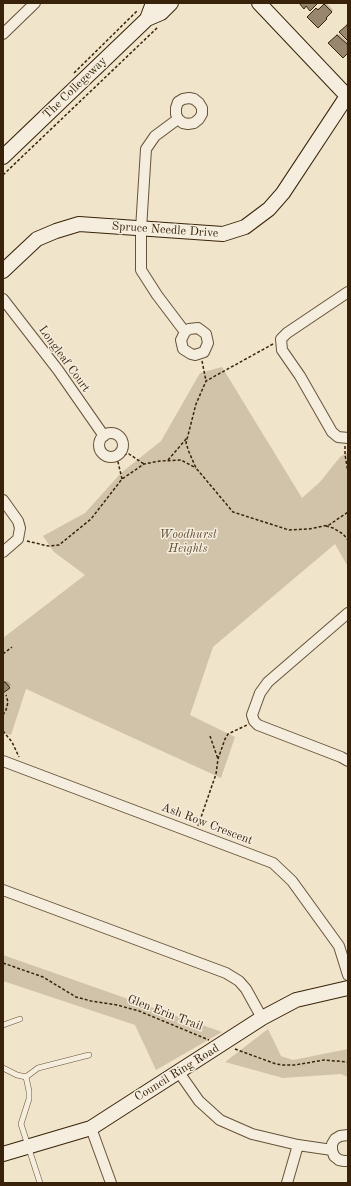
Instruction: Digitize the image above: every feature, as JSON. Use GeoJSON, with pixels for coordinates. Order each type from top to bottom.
{"type":"FeatureCollection","features":[{"type":"Feature","properties":{"kind":"street"},"geometry":{"type":"LineString","coordinates":[[3,34],[35,3]]}},
{"type":"Feature","properties":{"kind":"street","name":"The Collegeway"},"geometry":{"type":"LineString","coordinates":[[147,19],[153,3]]}},
{"type":"Feature","properties":{"kind":"street","name":"The Collegeway"},"geometry":{"type":"LineString","coordinates":[[3,157],[147,19],[161,13],[171,3]]}},
{"type":"Feature","properties":{"kind":"street"},"geometry":{"type":"LineString","coordinates":[[259,3],[348,95]]}},
{"type":"Feature","properties":{"kind":"street","name":"Spruce Needle Drive"},"geometry":{"type":"LineString","coordinates":[[3,271],[37,239],[79,224],[223,234],[245,227],[269,209],[283,193],[348,95]]}},
{"type":"Feature","properties":{"kind":"street"},"geometry":{"type":"LineString","coordinates":[[178,119],[156,136],[146,149],[141,229],[141,270],[185,332]]}},
{"type":"Feature","properties":{"kind":"street"},"geometry":{"type":"LineString","coordinates":[[347,438],[338,437],[332,432],[300,376],[282,350],[281,339],[287,333],[348,292]]}},
{"type":"Feature","properties":{"kind":"street","name":"Longleaf Court"},"geometry":{"type":"LineString","coordinates":[[3,299],[58,370],[104,436]]}},
{"type":"Feature","properties":{"kind":"street"},"geometry":{"type":"LineString","coordinates":[[198,328],[206,334],[208,338],[207,348],[200,354],[191,354],[183,349],[181,340],[185,332],[189,329],[198,328]]}},
{"type":"Feature","properties":{"kind":"street"},"geometry":{"type":"LineString","coordinates":[[112,433],[121,438],[123,442],[123,447],[118,454],[113,457],[107,456],[102,452],[100,441],[104,436],[112,433]]}},
{"type":"Feature","properties":{"kind":"street"},"geometry":{"type":"LineString","coordinates":[[3,500],[18,521],[20,528],[18,539],[3,552]]}},
{"type":"Feature","properties":{"kind":"street"},"geometry":{"type":"LineString","coordinates":[[348,613],[268,682],[260,693],[252,715],[254,721],[258,725],[348,761]]}},
{"type":"Feature","properties":{"kind":"street","name":"Ash Row Crescent"},"geometry":{"type":"LineString","coordinates":[[3,761],[273,863],[292,881],[339,946],[348,974]]}},
{"type":"Feature","properties":{"kind":"street"},"geometry":{"type":"LineString","coordinates":[[3,890],[226,973],[239,981],[246,989],[262,1018]]}},
{"type":"Feature","properties":{"kind":"street","name":"Council Ring Road"},"geometry":{"type":"LineString","coordinates":[[3,1154],[91,1128],[262,1018],[296,1000],[348,988]]}},
{"type":"Feature","properties":{"kind":"street"},"geometry":{"type":"LineString","coordinates":[[178,1071],[199,1102],[220,1120],[252,1134],[298,1145],[332,1150]]}},
{"type":"Feature","properties":{"kind":"street"},"geometry":{"type":"LineString","coordinates":[[91,1128],[111,1183]]}},
{"type":"Feature","properties":{"kind":"street"},"geometry":{"type":"LineString","coordinates":[[348,1135],[340,1136],[335,1139],[332,1144],[334,1156],[338,1160],[348,1161]]}},
{"type":"Feature","properties":{"kind":"street"},"geometry":{"type":"LineString","coordinates":[[286,1183],[298,1145]]}},
{"type":"Feature","properties":{"kind":"lane"},"geometry":{"type":"LineString","coordinates":[[3,1025],[20,1019]]}},
{"type":"Feature","properties":{"kind":"lane"},"geometry":{"type":"LineString","coordinates":[[3,1068],[17,1075],[26,1077],[38,1068],[89,1055]]}},
{"type":"Feature","properties":{"kind":"lane"},"geometry":{"type":"LineString","coordinates":[[26,1077],[29,1099],[21,1124],[40,1183]]}},
{"type":"Feature","properties":{"kind":"path"},"geometry":{"type":"LineString","coordinates":[[3,175],[161,24]]}},
{"type":"Feature","properties":{"kind":"path"},"geometry":{"type":"LineString","coordinates":[[206,381],[281,339]]}},
{"type":"Feature","properties":{"kind":"path"},"geometry":{"type":"LineString","coordinates":[[200,354],[206,381],[196,404],[186,443],[196,468],[233,512],[289,530],[308,529],[329,525],[348,512]]}},
{"type":"Feature","properties":{"kind":"path"},"geometry":{"type":"LineString","coordinates":[[168,460],[188,437]]}},
{"type":"Feature","properties":{"kind":"path"},"geometry":{"type":"LineString","coordinates":[[347,438],[345,455],[348,472]]}},
{"type":"Feature","properties":{"kind":"path"},"geometry":{"type":"LineString","coordinates":[[122,479],[118,462],[118,454],[129,454],[144,464]]}},
{"type":"Feature","properties":{"kind":"path"},"geometry":{"type":"LineString","coordinates":[[18,539],[41,545],[59,545],[91,518],[122,479],[144,464],[168,460],[181,460],[196,468]]}},
{"type":"Feature","properties":{"kind":"path"},"geometry":{"type":"LineString","coordinates":[[325,526],[333,528],[343,534],[348,540]]}},
{"type":"Feature","properties":{"kind":"path"},"geometry":{"type":"LineString","coordinates":[[3,654],[12,647]]}},
{"type":"Feature","properties":{"kind":"path"},"geometry":{"type":"LineString","coordinates":[[3,715],[8,702],[6,695]]}},
{"type":"Feature","properties":{"kind":"path"},"geometry":{"type":"LineString","coordinates":[[196,833],[216,774],[218,760],[224,740],[228,734],[254,721]]}},
{"type":"Feature","properties":{"kind":"path"},"geometry":{"type":"LineString","coordinates":[[3,731],[12,742],[26,770]]}},
{"type":"Feature","properties":{"kind":"path"},"geometry":{"type":"LineString","coordinates":[[210,736],[214,753],[218,760]]}},
{"type":"Feature","properties":{"kind":"path","name":"Glen Erin Trail"},"geometry":{"type":"LineString","coordinates":[[3,963],[42,977],[76,997],[139,1011],[198,1036],[276,1064],[295,1065],[324,1060],[348,1062]]}},
{"type":"Feature","properties":{"kind":"green space","name":"Woodhurst Heights"},"geometry":{"type":"Polygon","coordinates":[[[222,367],[302,498],[320,482],[340,457],[348,452],[348,567],[335,544],[213,647],[190,715],[235,737],[221,778],[26,689],[11,735],[3,733],[3,638],[85,575],[54,552],[43,536],[85,513],[121,473],[161,441],[200,373],[222,367]]]}},
{"type":"Feature","properties":{"kind":"green space"},"geometry":{"type":"Polygon","coordinates":[[[3,955],[222,1032],[156,1070],[135,1025],[3,981],[3,955]]]}},
{"type":"Feature","properties":{"kind":"green space"},"geometry":{"type":"Polygon","coordinates":[[[268,1029],[281,1056],[293,1060],[348,1049],[348,1077],[341,1074],[283,1078],[225,1062],[268,1029]]]}},
{"type":"Feature","properties":{"kind":"building"},"geometry":{"type":"Polygon","coordinates":[[[299,3],[318,3],[310,11],[306,6],[304,9],[299,3]]]}},
{"type":"Feature","properties":{"kind":"building"},"geometry":{"type":"Polygon","coordinates":[[[324,4],[332,12],[318,28],[307,17],[316,8],[318,10],[324,4]]]}},
{"type":"Feature","properties":{"kind":"building"},"geometry":{"type":"Polygon","coordinates":[[[347,25],[348,26],[348,41],[339,32],[347,25]]]}},
{"type":"Feature","properties":{"kind":"building"},"geometry":{"type":"Polygon","coordinates":[[[337,35],[348,45],[348,53],[343,58],[328,43],[337,35]]]}},
{"type":"Feature","properties":{"kind":"building"},"geometry":{"type":"Polygon","coordinates":[[[5,682],[10,688],[3,693],[3,683],[5,682]]]}}]}
